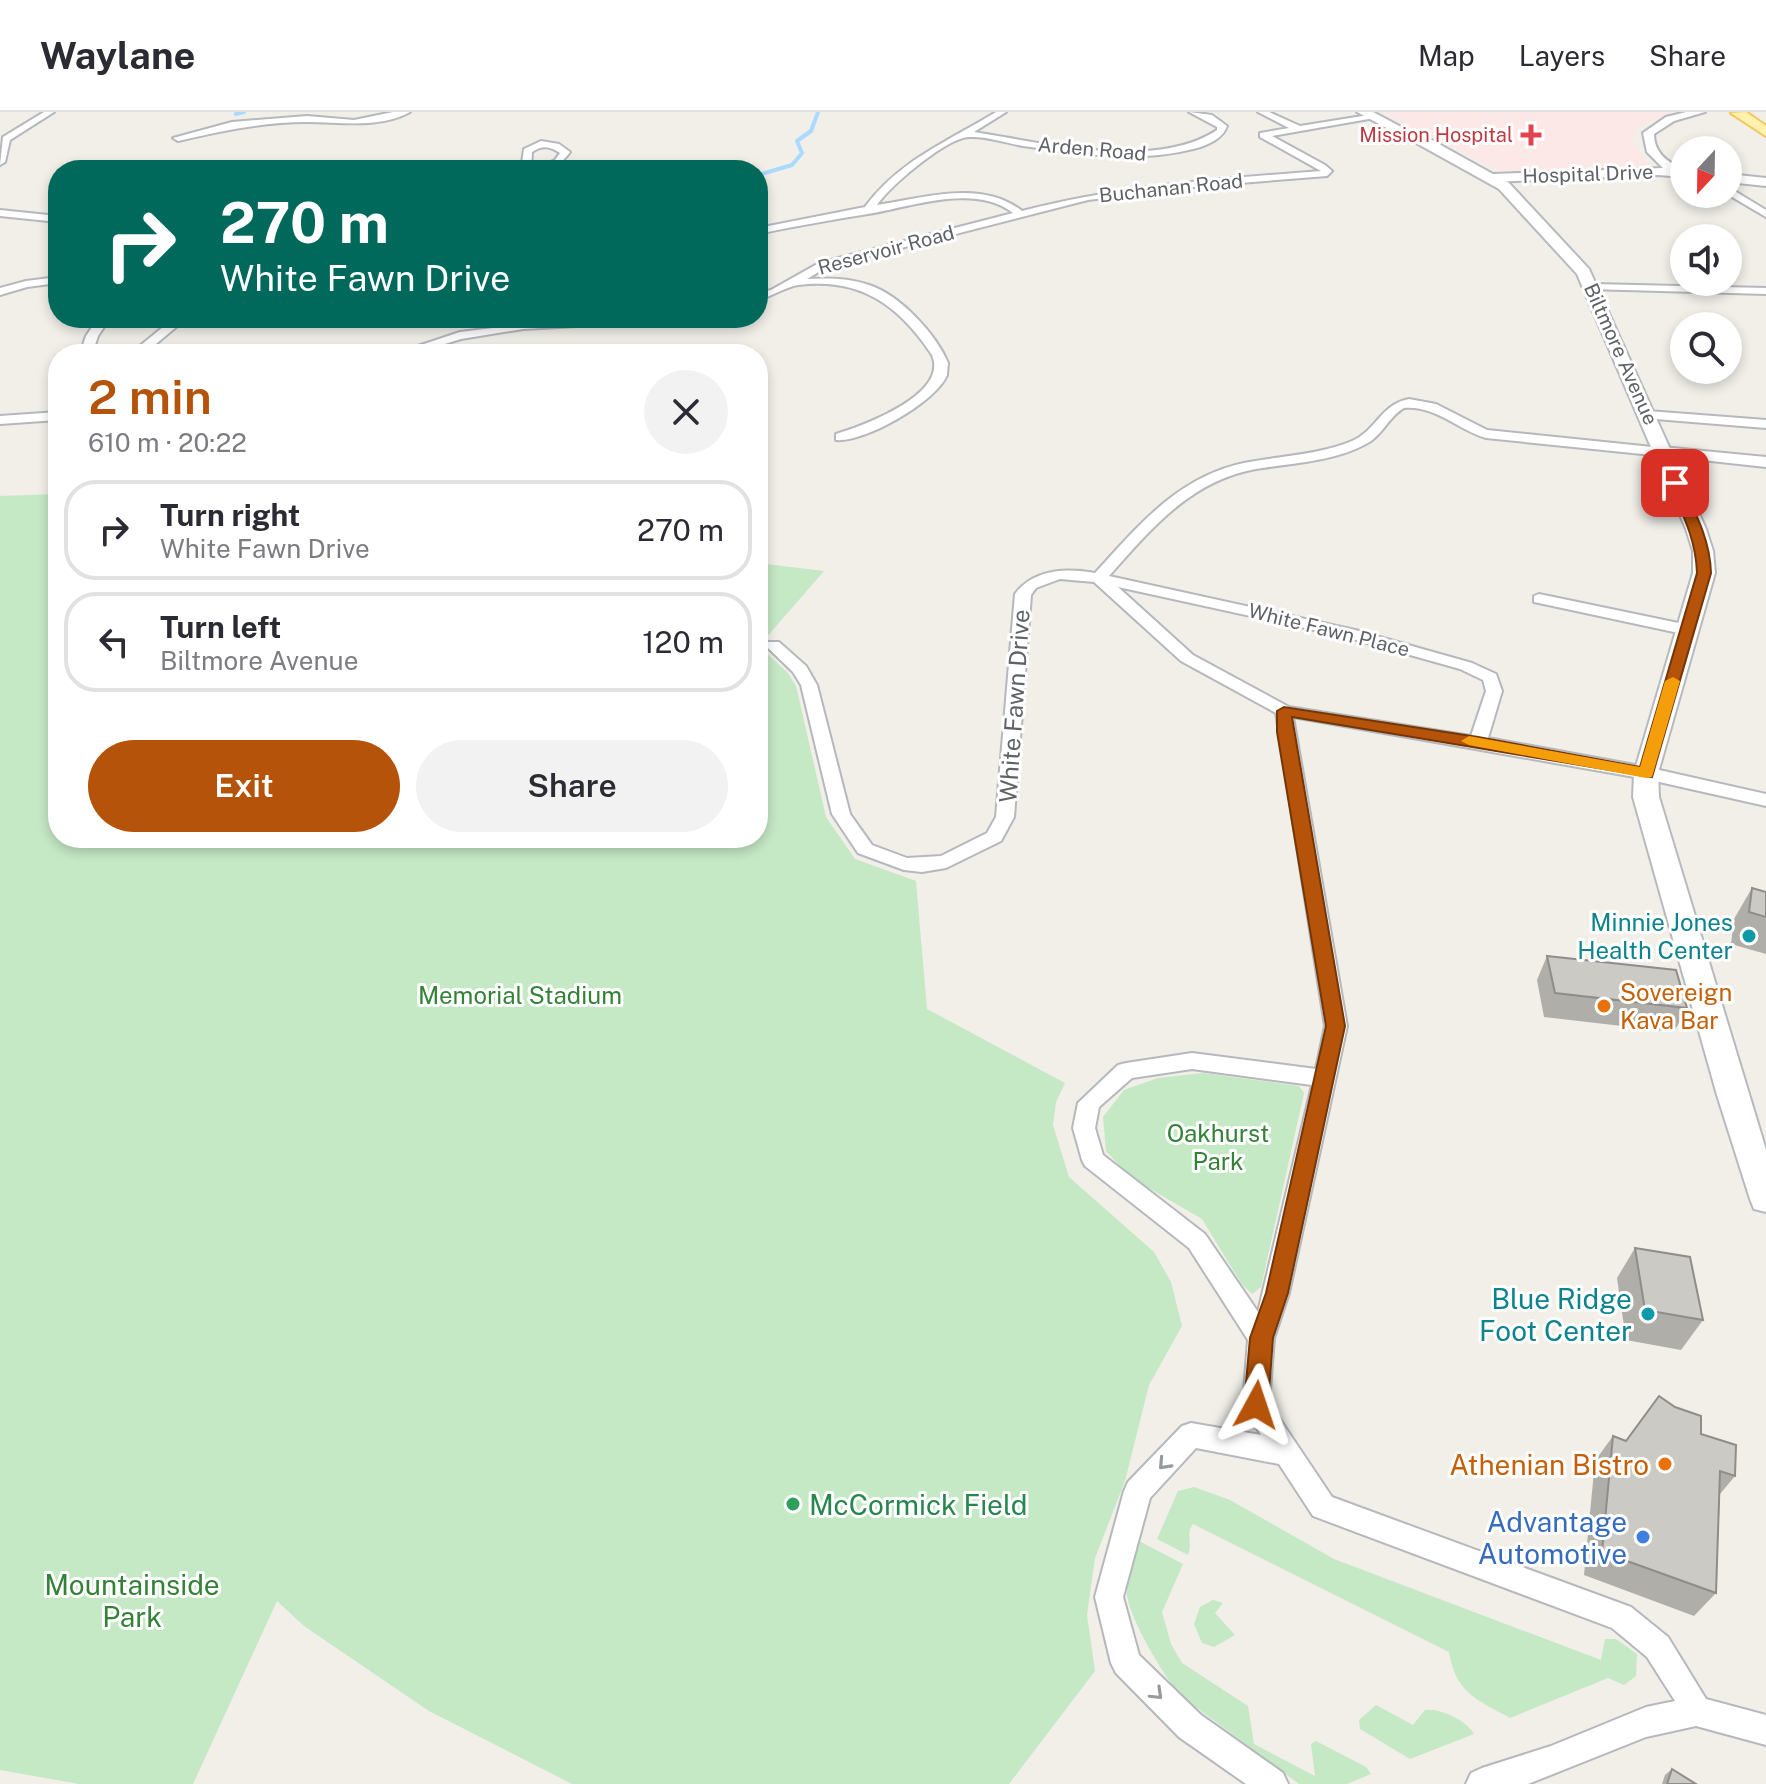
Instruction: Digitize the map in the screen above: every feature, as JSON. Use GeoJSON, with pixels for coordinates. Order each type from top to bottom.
{"type":"FeatureCollection","features":[{"type":"Feature","properties":{"kind":"main road"},"geometry":{"type":"LineString","coordinates":[[1738,113],[1766,132]]}},
{"type":"Feature","properties":{"kind":"main road"},"geometry":{"type":"LineString","coordinates":[[1369,114],[1399,129]]}},
{"type":"Feature","properties":{"kind":"main road","name":"Biltmore Avenue"},"geometry":{"type":"LineString","coordinates":[[1414,136],[1498,182],[1577,263],[1593,287],[1703,551],[1704,573],[1646,773],[1646,797],[1766,1199]]}},
{"type":"Feature","properties":{"kind":"street"},"geometry":{"type":"LineString","coordinates":[[0,162],[6,139],[50,112]]}},
{"type":"Feature","properties":{"kind":"street"},"geometry":{"type":"LineString","coordinates":[[178,138],[232,125],[307,119],[354,123],[406,112]]}},
{"type":"Feature","properties":{"kind":"street"},"geometry":{"type":"LineString","coordinates":[[868,211],[876,197],[917,159],[968,134],[1002,112]]}},
{"type":"Feature","properties":{"kind":"street","name":"Arden Road"},"geometry":{"type":"LineString","coordinates":[[968,134],[1135,154],[1164,154],[1204,144],[1221,131],[1218,121],[1197,112]]}},
{"type":"Feature","properties":{"kind":"street"},"geometry":{"type":"LineString","coordinates":[[1262,112],[1297,128],[1369,114]]}},
{"type":"Feature","properties":{"kind":"street"},"geometry":{"type":"LineString","coordinates":[[1669,136],[1697,113]]}},
{"type":"Feature","properties":{"kind":"street"},"geometry":{"type":"LineString","coordinates":[[1670,163],[1652,151],[1647,139],[1653,128],[1697,113]]}},
{"type":"Feature","properties":{"kind":"street","name":"Buchanan Road"},"geometry":{"type":"LineString","coordinates":[[1019,213],[1130,190],[1324,174],[1327,171],[1322,167],[1263,135],[1297,128]]}},
{"type":"Feature","properties":{"kind":"street"},"geometry":{"type":"LineString","coordinates":[[527,160],[527,151],[545,143],[558,146],[565,152],[559,160]]}},
{"type":"Feature","properties":{"kind":"street","name":"Hospital Drive"},"geometry":{"type":"LineString","coordinates":[[1498,182],[1670,173]]}},
{"type":"Feature","properties":{"kind":"street"},"geometry":{"type":"LineString","coordinates":[[1742,179],[1766,182]]}},
{"type":"Feature","properties":{"kind":"street"},"geometry":{"type":"LineString","coordinates":[[1742,188],[1766,189]]}},
{"type":"Feature","properties":{"kind":"street"},"geometry":{"type":"LineString","coordinates":[[768,229],[946,197],[981,197],[1005,202],[1019,213]]}},
{"type":"Feature","properties":{"kind":"street"},"geometry":{"type":"LineString","coordinates":[[1742,198],[1766,214]]}},
{"type":"Feature","properties":{"kind":"street"},"geometry":{"type":"LineString","coordinates":[[0,213],[48,218]]}},
{"type":"Feature","properties":{"kind":"street","name":"Reservoir Road"},"geometry":{"type":"LineString","coordinates":[[768,293],[823,265],[1019,213]]}},
{"type":"Feature","properties":{"kind":"street"},"geometry":{"type":"LineString","coordinates":[[0,292],[48,281]]}},
{"type":"Feature","properties":{"kind":"street"},"geometry":{"type":"LineString","coordinates":[[794,282],[869,288],[885,298],[932,344],[942,362],[941,375],[900,414],[881,425],[841,437]]}},
{"type":"Feature","properties":{"kind":"street"},"geometry":{"type":"LineString","coordinates":[[1593,287],[1766,291]]}},
{"type":"Feature","properties":{"kind":"street"},"geometry":{"type":"LineString","coordinates":[[148,344],[168,328]]}},
{"type":"Feature","properties":{"kind":"street"},"geometry":{"type":"LineString","coordinates":[[431,344],[455,336],[521,328]]}},
{"type":"Feature","properties":{"kind":"street"},"geometry":{"type":"LineString","coordinates":[[1766,462],[1486,434],[1462,426],[1447,411],[1418,403],[1404,403],[1388,412],[1376,433],[1357,444],[1336,451],[1236,469],[1182,492],[1165,506],[1099,578],[1187,658],[1284,711],[1646,773],[1766,800]]}},
{"type":"Feature","properties":{"kind":"street"},"geometry":{"type":"LineString","coordinates":[[1648,415],[1766,424]]}},
{"type":"Feature","properties":{"kind":"street"},"geometry":{"type":"LineString","coordinates":[[0,420],[48,417]]}},
{"type":"Feature","properties":{"kind":"street","name":"White Fawn Drive"},"geometry":{"type":"LineString","coordinates":[[773,645],[800,669],[809,685],[841,814],[865,849],[904,864],[922,866],[946,862],[994,837],[1005,817],[1023,594],[1031,585],[1058,575],[1099,578]]}},
{"type":"Feature","properties":{"kind":"street","name":"White Fawn Place"},"geometry":{"type":"LineString","coordinates":[[1099,578],[1349,633],[1466,666],[1490,677],[1494,691],[1478,742]]}},
{"type":"Feature","properties":{"kind":"street"},"geometry":{"type":"LineString","coordinates":[[1539,599],[1688,630]]}},
{"type":"Feature","properties":{"kind":"street"},"geometry":{"type":"LineString","coordinates":[[1284,711],[1285,732],[1336,1026],[1277,1293],[1261,1338],[1256,1405],[1284,1452],[1323,1507],[1621,1617],[1645,1632],[1665,1653],[1696,1711]]}},
{"type":"Feature","properties":{"kind":"street"},"geometry":{"type":"LineString","coordinates":[[1261,1338],[1197,1241],[1093,1160],[1084,1128],[1089,1103],[1126,1071],[1192,1061],[1323,1078]]}},
{"type":"Feature","properties":{"kind":"street"},"geometry":{"type":"LineString","coordinates":[[1272,1784],[1190,1726],[1126,1663],[1109,1597],[1138,1491],[1191,1435],[1284,1452]]}},
{"type":"Feature","properties":{"kind":"street"},"geometry":{"type":"LineString","coordinates":[[1482,1784],[1551,1761],[1646,1722],[1696,1711],[1766,1730]]}},
{"type":"Feature","properties":{"kind":"shaded area","name":"Mission Hospital"},"geometry":{"type":"Polygon","coordinates":[[[1381,112],[1672,112],[1638,127],[1632,142],[1651,166],[1499,171],[1381,112]]]}},
{"type":"Feature","properties":{"kind":"green space"},"geometry":{"type":"Polygon","coordinates":[[[48,494],[48,848],[768,848],[768,654],[788,673],[796,686],[826,817],[855,859],[916,881],[927,1009],[1065,1083],[1056,1102],[1053,1125],[1069,1177],[1154,1252],[1171,1282],[1182,1326],[1149,1385],[1125,1481],[1095,1558],[1087,1615],[1095,1671],[1009,1784],[572,1784],[429,1711],[304,1626],[277,1601],[193,1784],[79,1784],[0,1770],[0,496],[48,494]]]}},
{"type":"Feature","properties":{"kind":"green space"},"geometry":{"type":"Polygon","coordinates":[[[768,564],[824,571],[768,636],[768,564]]]}},
{"type":"Feature","properties":{"kind":"green space","name":"Oakhurst Park"},"geometry":{"type":"Polygon","coordinates":[[[1203,1073],[1299,1086],[1304,1093],[1261,1287],[1252,1294],[1241,1283],[1202,1219],[1130,1177],[1106,1151],[1103,1117],[1124,1090],[1158,1078],[1203,1073]]]}},
{"type":"Feature","properties":{"kind":"green space"},"geometry":{"type":"Polygon","coordinates":[[[1194,1487],[1230,1500],[1334,1559],[1601,1660],[1605,1639],[1616,1639],[1637,1654],[1636,1676],[1624,1685],[1608,1678],[1510,1718],[1478,1700],[1462,1686],[1449,1652],[1193,1524],[1188,1555],[1157,1539],[1178,1491],[1194,1487]]]}},
{"type":"Feature","properties":{"kind":"green space"},"geometry":{"type":"Polygon","coordinates":[[[1139,1541],[1183,1564],[1162,1612],[1171,1644],[1182,1663],[1248,1706],[1254,1744],[1315,1776],[1311,1744],[1316,1741],[1366,1767],[1371,1774],[1347,1784],[1299,1784],[1181,1696],[1149,1648],[1127,1596],[1129,1568],[1139,1541]]]}},
{"type":"Feature","properties":{"kind":"green space"},"geometry":{"type":"Polygon","coordinates":[[[1213,1600],[1223,1603],[1215,1613],[1235,1635],[1214,1647],[1202,1643],[1194,1624],[1200,1607],[1213,1600]]]}},
{"type":"Feature","properties":{"kind":"green space"},"geometry":{"type":"Polygon","coordinates":[[[1376,1705],[1413,1725],[1425,1710],[1445,1713],[1465,1724],[1474,1734],[1410,1759],[1360,1729],[1359,1720],[1376,1705]]]}},
{"type":"Feature","properties":{"kind":"building"},"geometry":{"type":"Polygon","coordinates":[[[1752,888],[1766,892],[1766,917],[1749,912],[1752,888]]]}},
{"type":"Feature","properties":{"kind":"building"},"geometry":{"type":"Polygon","coordinates":[[[1547,956],[1676,970],[1687,1008],[1555,993],[1547,956]]]}},
{"type":"Feature","properties":{"kind":"building"},"geometry":{"type":"Polygon","coordinates":[[[1635,1248],[1690,1257],[1703,1320],[1645,1310],[1635,1248]]]}},
{"type":"Feature","properties":{"kind":"building"},"geometry":{"type":"Polygon","coordinates":[[[1659,1396],[1675,1407],[1701,1416],[1701,1434],[1736,1445],[1735,1476],[1720,1471],[1716,1593],[1602,1552],[1613,1436],[1626,1441],[1659,1396]]]}},
{"type":"Feature","properties":{"kind":"building"},"geometry":{"type":"Polygon","coordinates":[[[1672,1769],[1696,1784],[1667,1784],[1672,1769]]]}},
{"type":"Feature","properties":{"kind":"waterway"},"geometry":{"type":"LineString","coordinates":[[236,114],[244,112]]}},
{"type":"Feature","properties":{"kind":"waterway"},"geometry":{"type":"LineString","coordinates":[[768,172],[792,165],[802,153],[797,141],[811,131],[818,112]]}},
{"type":"Feature","properties":{"kind":"slow traffic"},"geometry":{"type":"LineString","coordinates":[[1469,741],[1646,773],[1673,681]]}},
{"type":"Feature","properties":{"kind":"place","name":"Mission Hospital"},"geometry":{"type":"Point","coordinates":[1531,135]}},
{"type":"Feature","properties":{"kind":"place","name":"Minnie Jones Health Center"},"geometry":{"type":"Point","coordinates":[1749,936]}},
{"type":"Feature","properties":{"kind":"place","name":"Sovereign Kava Bar"},"geometry":{"type":"Point","coordinates":[1604,1006]}},
{"type":"Feature","properties":{"kind":"place","name":"Blue Ridge Foot Center"},"geometry":{"type":"Point","coordinates":[1648,1314]}},
{"type":"Feature","properties":{"kind":"place","name":"Athenian Bistro"},"geometry":{"type":"Point","coordinates":[1665,1464]}},
{"type":"Feature","properties":{"kind":"place","name":"McCormick Field"},"geometry":{"type":"Point","coordinates":[793,1504]}},
{"type":"Feature","properties":{"kind":"place","name":"Advantage Automotive"},"geometry":{"type":"Point","coordinates":[1643,1537]}},
{"type":"Feature","properties":{"kind":"route"},"geometry":{"type":"LineString","coordinates":[[1256,1405],[1261,1338],[1277,1293],[1336,1026],[1285,732],[1284,711],[1646,773],[1704,573],[1703,551],[1696,529],[1675,483]]}},
{"type":"Feature","properties":{"kind":"park label","name":"Memorial Stadium"},"geometry":{"type":"Point","coordinates":[520,995]}},
{"type":"Feature","properties":{"kind":"park label","name":"Mountainside Park"},"geometry":{"type":"Point","coordinates":[132,1600]}}]}
